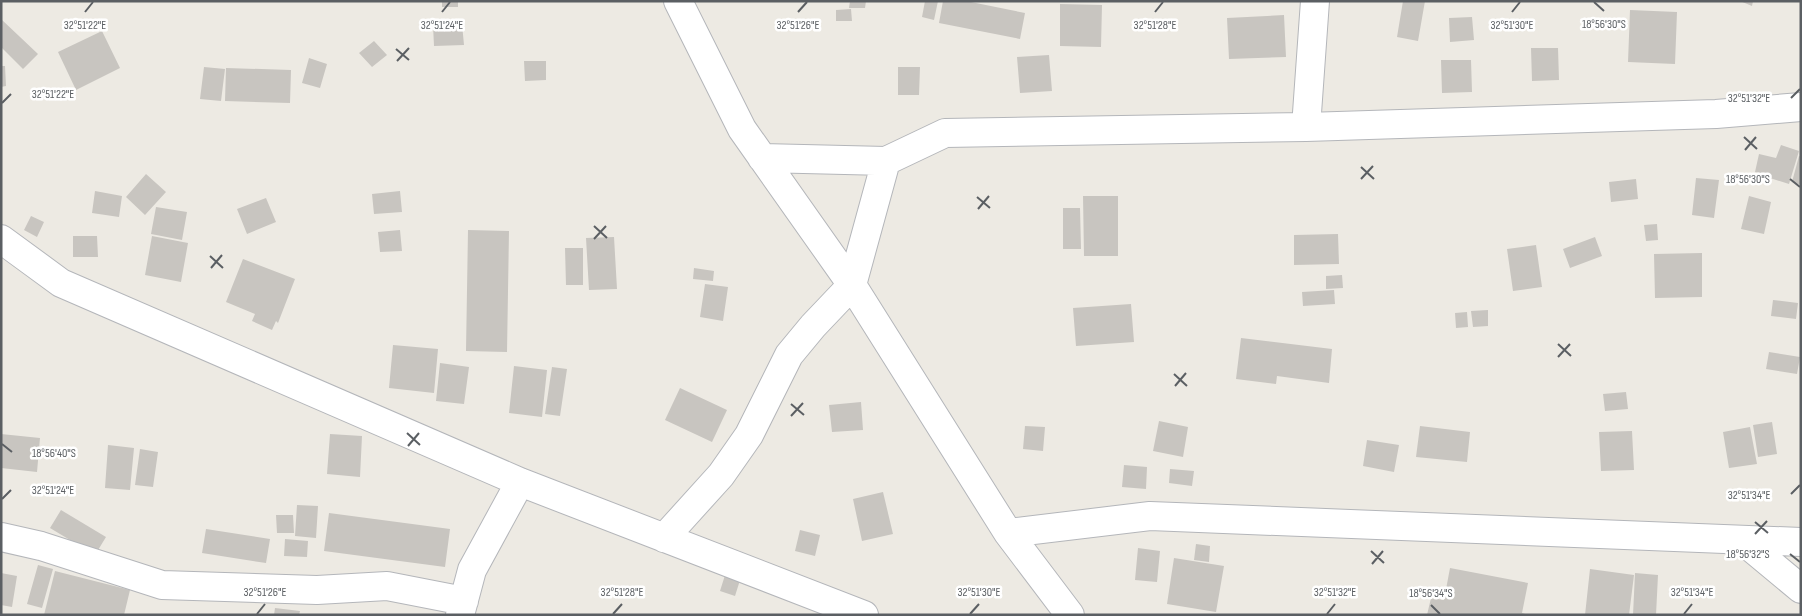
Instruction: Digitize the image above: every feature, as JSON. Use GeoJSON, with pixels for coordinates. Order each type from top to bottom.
{"type":"FeatureCollection","features":[{"type":"Feature","properties":{"kind":"street"},"geometry":{"type":"LineString","coordinates":[[678,1],[742,129],[852,285],[1008,533],[1070,615]]}},
{"type":"Feature","properties":{"kind":"street"},"geometry":{"type":"LineString","coordinates":[[1306,127],[1315,1]]}},
{"type":"Feature","properties":{"kind":"street"},"geometry":{"type":"LineString","coordinates":[[762,158],[886,161],[945,133],[1306,127],[1716,114],[1801,107]]}},
{"type":"Feature","properties":{"kind":"street"},"geometry":{"type":"LineString","coordinates":[[664,538],[721,475],[749,435],[789,354],[852,285],[886,161]]}},
{"type":"Feature","properties":{"kind":"street"},"geometry":{"type":"LineString","coordinates":[[1,239],[60,283],[520,482],[864,615]]}},
{"type":"Feature","properties":{"kind":"street"},"geometry":{"type":"LineString","coordinates":[[1,537],[42,546],[162,585],[317,590],[387,586],[462,608],[472,570],[520,482]]}},
{"type":"Feature","properties":{"kind":"street"},"geometry":{"type":"LineString","coordinates":[[1008,533],[1150,516],[1801,542]]}},
{"type":"Feature","properties":{"kind":"street"},"geometry":{"type":"LineString","coordinates":[[1742,540],[1801,589]]}},
{"type":"Feature","properties":{"kind":"building"},"geometry":{"type":"Polygon","coordinates":[[[442,1],[458,1],[458,7],[442,7],[442,1]]]}},
{"type":"Feature","properties":{"kind":"building"},"geometry":{"type":"Polygon","coordinates":[[[850,1],[866,1],[865,8],[849,8],[850,1]]]}},
{"type":"Feature","properties":{"kind":"building"},"geometry":{"type":"Polygon","coordinates":[[[925,1],[938,1],[934,20],[922,17],[925,1]]]}},
{"type":"Feature","properties":{"kind":"building"},"geometry":{"type":"Polygon","coordinates":[[[943,1],[966,1],[1025,13],[1020,39],[939,23],[943,1]]]}},
{"type":"Feature","properties":{"kind":"building"},"geometry":{"type":"Polygon","coordinates":[[[1403,1],[1425,1],[1418,41],[1397,37],[1403,1]]]}},
{"type":"Feature","properties":{"kind":"building"},"geometry":{"type":"Polygon","coordinates":[[[1740,1],[1753,1],[1752,6],[1740,1]]]}},
{"type":"Feature","properties":{"kind":"building"},"geometry":{"type":"Polygon","coordinates":[[[1060,4],[1102,5],[1101,47],[1060,46],[1060,4]]]}},
{"type":"Feature","properties":{"kind":"building"},"geometry":{"type":"Polygon","coordinates":[[[851,9],[852,21],[836,21],[836,10],[851,9]]]}},
{"type":"Feature","properties":{"kind":"building"},"geometry":{"type":"Polygon","coordinates":[[[1630,10],[1677,12],[1675,64],[1628,62],[1630,10]]]}},
{"type":"Feature","properties":{"kind":"building"},"geometry":{"type":"Polygon","coordinates":[[[1284,15],[1286,57],[1229,59],[1227,18],[1284,15]]]}},
{"type":"Feature","properties":{"kind":"building"},"geometry":{"type":"Polygon","coordinates":[[[1472,17],[1474,40],[1450,42],[1449,18],[1472,17]]]}},
{"type":"Feature","properties":{"kind":"building"},"geometry":{"type":"Polygon","coordinates":[[[1,19],[38,54],[23,69],[1,47],[1,19]]]}},
{"type":"Feature","properties":{"kind":"building"},"geometry":{"type":"Polygon","coordinates":[[[462,24],[464,45],[434,46],[433,25],[462,24]]]}},
{"type":"Feature","properties":{"kind":"building"},"geometry":{"type":"Polygon","coordinates":[[[102,31],[120,68],[76,90],[58,52],[102,31]]]}},
{"type":"Feature","properties":{"kind":"building"},"geometry":{"type":"Polygon","coordinates":[[[374,41],[387,55],[372,67],[359,53],[374,41]]]}},
{"type":"Feature","properties":{"kind":"building"},"geometry":{"type":"Polygon","coordinates":[[[1531,48],[1558,48],[1559,80],[1532,81],[1531,48]]]}},
{"type":"Feature","properties":{"kind":"building"},"geometry":{"type":"Polygon","coordinates":[[[1049,55],[1052,91],[1020,93],[1017,57],[1049,55]]]}},
{"type":"Feature","properties":{"kind":"building"},"geometry":{"type":"Polygon","coordinates":[[[309,58],[327,64],[320,88],[302,83],[309,58]]]}},
{"type":"Feature","properties":{"kind":"building"},"geometry":{"type":"Polygon","coordinates":[[[1441,60],[1471,60],[1472,92],[1442,93],[1441,60]]]}},
{"type":"Feature","properties":{"kind":"building"},"geometry":{"type":"Polygon","coordinates":[[[524,61],[546,61],[546,80],[525,81],[524,61]]]}},
{"type":"Feature","properties":{"kind":"building"},"geometry":{"type":"Polygon","coordinates":[[[1,66],[5,66],[6,86],[1,87],[1,66]]]}},
{"type":"Feature","properties":{"kind":"building"},"geometry":{"type":"Polygon","coordinates":[[[204,67],[225,69],[221,101],[200,99],[204,67]]]}},
{"type":"Feature","properties":{"kind":"building"},"geometry":{"type":"Polygon","coordinates":[[[898,67],[920,67],[919,95],[898,95],[898,67]]]}},
{"type":"Feature","properties":{"kind":"building"},"geometry":{"type":"Polygon","coordinates":[[[226,68],[291,70],[290,103],[225,101],[226,68]]]}},
{"type":"Feature","properties":{"kind":"building"},"geometry":{"type":"Polygon","coordinates":[[[1781,145],[1799,151],[1789,184],[1770,178],[1771,175],[1755,172],[1759,154],[1776,158],[1781,145]]]}},
{"type":"Feature","properties":{"kind":"building"},"geometry":{"type":"Polygon","coordinates":[[[1799,156],[1801,157],[1801,185],[1792,182],[1799,156]]]}},
{"type":"Feature","properties":{"kind":"building"},"geometry":{"type":"Polygon","coordinates":[[[146,174],[166,192],[145,215],[126,197],[146,174]]]}},
{"type":"Feature","properties":{"kind":"building"},"geometry":{"type":"Polygon","coordinates":[[[1696,178],[1719,180],[1714,218],[1692,215],[1696,178]]]}},
{"type":"Feature","properties":{"kind":"building"},"geometry":{"type":"Polygon","coordinates":[[[1636,179],[1638,199],[1611,202],[1609,182],[1636,179]]]}},
{"type":"Feature","properties":{"kind":"building"},"geometry":{"type":"Polygon","coordinates":[[[95,191],[122,196],[119,217],[92,213],[95,191]]]}},
{"type":"Feature","properties":{"kind":"building"},"geometry":{"type":"Polygon","coordinates":[[[400,191],[402,212],[374,214],[372,194],[400,191]]]}},
{"type":"Feature","properties":{"kind":"building"},"geometry":{"type":"Polygon","coordinates":[[[1083,196],[1118,196],[1118,256],[1084,256],[1083,196]]]}},
{"type":"Feature","properties":{"kind":"building"},"geometry":{"type":"Polygon","coordinates":[[[1749,196],[1771,202],[1764,234],[1741,229],[1749,196]]]}},
{"type":"Feature","properties":{"kind":"building"},"geometry":{"type":"Polygon","coordinates":[[[266,198],[276,222],[247,234],[237,209],[266,198]]]}},
{"type":"Feature","properties":{"kind":"building"},"geometry":{"type":"Polygon","coordinates":[[[156,207],[187,212],[182,240],[151,234],[156,207]]]}},
{"type":"Feature","properties":{"kind":"building"},"geometry":{"type":"Polygon","coordinates":[[[1063,208],[1080,208],[1081,249],[1063,249],[1063,208]]]}},
{"type":"Feature","properties":{"kind":"building"},"geometry":{"type":"Polygon","coordinates":[[[31,216],[44,222],[37,237],[24,230],[31,216]]]}},
{"type":"Feature","properties":{"kind":"building"},"geometry":{"type":"Polygon","coordinates":[[[1657,224],[1658,240],[1646,241],[1644,225],[1657,224]]]}},
{"type":"Feature","properties":{"kind":"building"},"geometry":{"type":"Polygon","coordinates":[[[400,230],[402,251],[380,252],[378,232],[400,230]]]}},
{"type":"Feature","properties":{"kind":"building"},"geometry":{"type":"Polygon","coordinates":[[[468,230],[509,231],[507,352],[466,351],[468,230]]]}},
{"type":"Feature","properties":{"kind":"building"},"geometry":{"type":"Polygon","coordinates":[[[1338,234],[1339,264],[1294,265],[1294,235],[1338,234]]]}},
{"type":"Feature","properties":{"kind":"building"},"geometry":{"type":"Polygon","coordinates":[[[73,236],[97,236],[98,257],[73,257],[73,236]]]}},
{"type":"Feature","properties":{"kind":"building"},"geometry":{"type":"Polygon","coordinates":[[[152,236],[188,243],[181,282],[145,275],[152,236]]]}},
{"type":"Feature","properties":{"kind":"building"},"geometry":{"type":"Polygon","coordinates":[[[614,237],[617,289],[589,290],[586,238],[614,237]]]}},
{"type":"Feature","properties":{"kind":"building"},"geometry":{"type":"Polygon","coordinates":[[[1595,237],[1602,256],[1570,268],[1563,249],[1595,237]]]}},
{"type":"Feature","properties":{"kind":"building"},"geometry":{"type":"Polygon","coordinates":[[[1536,245],[1542,287],[1513,291],[1507,249],[1536,245]]]}},
{"type":"Feature","properties":{"kind":"building"},"geometry":{"type":"Polygon","coordinates":[[[565,248],[583,248],[583,285],[566,285],[565,248]]]}},
{"type":"Feature","properties":{"kind":"building"},"geometry":{"type":"Polygon","coordinates":[[[1702,253],[1702,297],[1655,298],[1654,254],[1702,253]]]}},
{"type":"Feature","properties":{"kind":"building"},"geometry":{"type":"Polygon","coordinates":[[[243,259],[295,279],[278,323],[276,321],[272,330],[252,321],[255,314],[226,302],[243,259]]]}},
{"type":"Feature","properties":{"kind":"building"},"geometry":{"type":"Polygon","coordinates":[[[694,268],[714,271],[713,281],[693,279],[694,268]]]}},
{"type":"Feature","properties":{"kind":"building"},"geometry":{"type":"Polygon","coordinates":[[[1342,275],[1343,288],[1326,289],[1326,276],[1342,275]]]}},
{"type":"Feature","properties":{"kind":"building"},"geometry":{"type":"Polygon","coordinates":[[[705,284],[728,287],[723,321],[700,317],[705,284]]]}},
{"type":"Feature","properties":{"kind":"building"},"geometry":{"type":"Polygon","coordinates":[[[1334,290],[1335,304],[1303,306],[1302,292],[1334,290]]]}},
{"type":"Feature","properties":{"kind":"building"},"geometry":{"type":"Polygon","coordinates":[[[1773,300],[1798,303],[1796,319],[1771,316],[1773,300]]]}},
{"type":"Feature","properties":{"kind":"building"},"geometry":{"type":"Polygon","coordinates":[[[1131,304],[1134,342],[1076,346],[1073,308],[1131,304]]]}},
{"type":"Feature","properties":{"kind":"building"},"geometry":{"type":"Polygon","coordinates":[[[1488,310],[1488,326],[1473,327],[1471,311],[1488,310]]]}},
{"type":"Feature","properties":{"kind":"building"},"geometry":{"type":"Polygon","coordinates":[[[1467,312],[1468,327],[1456,328],[1455,313],[1467,312]]]}},
{"type":"Feature","properties":{"kind":"building"},"geometry":{"type":"Polygon","coordinates":[[[1241,338],[1332,349],[1329,383],[1277,376],[1276,384],[1236,379],[1241,338]]]}},
{"type":"Feature","properties":{"kind":"building"},"geometry":{"type":"Polygon","coordinates":[[[393,345],[438,349],[434,393],[389,388],[393,345]]]}},
{"type":"Feature","properties":{"kind":"building"},"geometry":{"type":"Polygon","coordinates":[[[1769,352],[1800,357],[1797,374],[1766,369],[1769,352]]]}},
{"type":"Feature","properties":{"kind":"building"},"geometry":{"type":"Polygon","coordinates":[[[440,363],[469,367],[464,404],[436,401],[440,363]]]}},
{"type":"Feature","properties":{"kind":"building"},"geometry":{"type":"Polygon","coordinates":[[[514,366],[547,370],[542,417],[509,413],[514,366]]]}},
{"type":"Feature","properties":{"kind":"building"},"geometry":{"type":"Polygon","coordinates":[[[552,367],[567,369],[560,416],[545,414],[552,367]]]}},
{"type":"Feature","properties":{"kind":"building"},"geometry":{"type":"Polygon","coordinates":[[[680,388],[727,410],[712,442],[665,420],[680,388]]]}},
{"type":"Feature","properties":{"kind":"building"},"geometry":{"type":"Polygon","coordinates":[[[1626,392],[1628,409],[1605,411],[1603,394],[1626,392]]]}},
{"type":"Feature","properties":{"kind":"building"},"geometry":{"type":"Polygon","coordinates":[[[861,402],[863,430],[832,432],[829,405],[861,402]]]}},
{"type":"Feature","properties":{"kind":"building"},"geometry":{"type":"Polygon","coordinates":[[[1159,421],[1188,427],[1183,457],[1153,451],[1159,421]]]}},
{"type":"Feature","properties":{"kind":"building"},"geometry":{"type":"Polygon","coordinates":[[[1772,422],[1777,454],[1758,457],[1753,425],[1772,422]]]}},
{"type":"Feature","properties":{"kind":"building"},"geometry":{"type":"Polygon","coordinates":[[[1025,426],[1045,427],[1043,451],[1023,449],[1025,426]]]}},
{"type":"Feature","properties":{"kind":"building"},"geometry":{"type":"Polygon","coordinates":[[[1420,426],[1470,432],[1467,462],[1416,457],[1420,426]]]}},
{"type":"Feature","properties":{"kind":"building"},"geometry":{"type":"Polygon","coordinates":[[[1750,427],[1757,464],[1729,468],[1723,432],[1750,427]]]}},
{"type":"Feature","properties":{"kind":"building"},"geometry":{"type":"Polygon","coordinates":[[[1632,431],[1634,470],[1601,471],[1599,432],[1632,431]]]}},
{"type":"Feature","properties":{"kind":"building"},"geometry":{"type":"Polygon","coordinates":[[[1,434],[40,438],[37,472],[1,468],[1,434]]]}},
{"type":"Feature","properties":{"kind":"building"},"geometry":{"type":"Polygon","coordinates":[[[330,434],[362,436],[360,477],[327,474],[330,434]]]}},
{"type":"Feature","properties":{"kind":"building"},"geometry":{"type":"Polygon","coordinates":[[[1367,440],[1399,445],[1394,472],[1363,466],[1367,440]]]}},
{"type":"Feature","properties":{"kind":"building"},"geometry":{"type":"Polygon","coordinates":[[[108,445],[134,448],[130,490],[105,488],[108,445]]]}},
{"type":"Feature","properties":{"kind":"building"},"geometry":{"type":"Polygon","coordinates":[[[140,449],[158,452],[153,487],[135,485],[140,449]]]}},
{"type":"Feature","properties":{"kind":"building"},"geometry":{"type":"Polygon","coordinates":[[[1124,465],[1147,467],[1146,489],[1122,487],[1124,465]]]}},
{"type":"Feature","properties":{"kind":"building"},"geometry":{"type":"Polygon","coordinates":[[[1170,469],[1194,471],[1192,486],[1169,483],[1170,469]]]}},
{"type":"Feature","properties":{"kind":"building"},"geometry":{"type":"Polygon","coordinates":[[[883,492],[893,534],[862,541],[853,499],[883,492]]]}},
{"type":"Feature","properties":{"kind":"building"},"geometry":{"type":"Polygon","coordinates":[[[297,505],[318,506],[316,538],[295,536],[297,505]]]}},
{"type":"Feature","properties":{"kind":"building"},"geometry":{"type":"Polygon","coordinates":[[[61,510],[106,537],[95,555],[50,528],[61,510]]]}},
{"type":"Feature","properties":{"kind":"building"},"geometry":{"type":"Polygon","coordinates":[[[329,513],[450,529],[445,567],[324,551],[329,513]]]}},
{"type":"Feature","properties":{"kind":"building"},"geometry":{"type":"Polygon","coordinates":[[[276,515],[293,515],[294,533],[277,533],[276,515]]]}},
{"type":"Feature","properties":{"kind":"building"},"geometry":{"type":"Polygon","coordinates":[[[206,529],[270,539],[266,563],[202,553],[206,529]]]}},
{"type":"Feature","properties":{"kind":"building"},"geometry":{"type":"Polygon","coordinates":[[[800,530],[820,535],[815,556],[795,551],[800,530]]]}},
{"type":"Feature","properties":{"kind":"building"},"geometry":{"type":"Polygon","coordinates":[[[285,539],[308,541],[307,557],[284,556],[285,539]]]}},
{"type":"Feature","properties":{"kind":"building"},"geometry":{"type":"Polygon","coordinates":[[[1196,544],[1210,546],[1209,562],[1194,560],[1196,544]]]}},
{"type":"Feature","properties":{"kind":"building"},"geometry":{"type":"Polygon","coordinates":[[[1138,548],[1160,551],[1157,582],[1135,580],[1138,548]]]}},
{"type":"Feature","properties":{"kind":"building"},"geometry":{"type":"Polygon","coordinates":[[[1174,558],[1224,566],[1216,612],[1167,604],[1174,558]]]}},
{"type":"Feature","properties":{"kind":"building"},"geometry":{"type":"Polygon","coordinates":[[[38,565],[53,569],[42,608],[27,604],[38,565]]]}},
{"type":"Feature","properties":{"kind":"building"},"geometry":{"type":"Polygon","coordinates":[[[1450,568],[1528,583],[1522,613],[1528,615],[1427,615],[1431,598],[1444,600],[1450,568]]]}},
{"type":"Feature","properties":{"kind":"building"},"geometry":{"type":"Polygon","coordinates":[[[1590,569],[1634,575],[1629,615],[1585,615],[1590,569]]]}},
{"type":"Feature","properties":{"kind":"building"},"geometry":{"type":"Polygon","coordinates":[[[55,571],[130,590],[124,615],[44,615],[55,571]]]}},
{"type":"Feature","properties":{"kind":"building"},"geometry":{"type":"Polygon","coordinates":[[[726,572],[741,577],[735,596],[720,591],[726,572]]]}},
{"type":"Feature","properties":{"kind":"building"},"geometry":{"type":"Polygon","coordinates":[[[1,573],[17,576],[12,607],[1,605],[1,573]]]}},
{"type":"Feature","properties":{"kind":"building"},"geometry":{"type":"Polygon","coordinates":[[[1635,573],[1658,575],[1656,615],[1633,615],[1635,573]]]}},
{"type":"Feature","properties":{"kind":"building"},"geometry":{"type":"Polygon","coordinates":[[[275,608],[300,611],[299,615],[274,615],[275,608]]]}}]}
